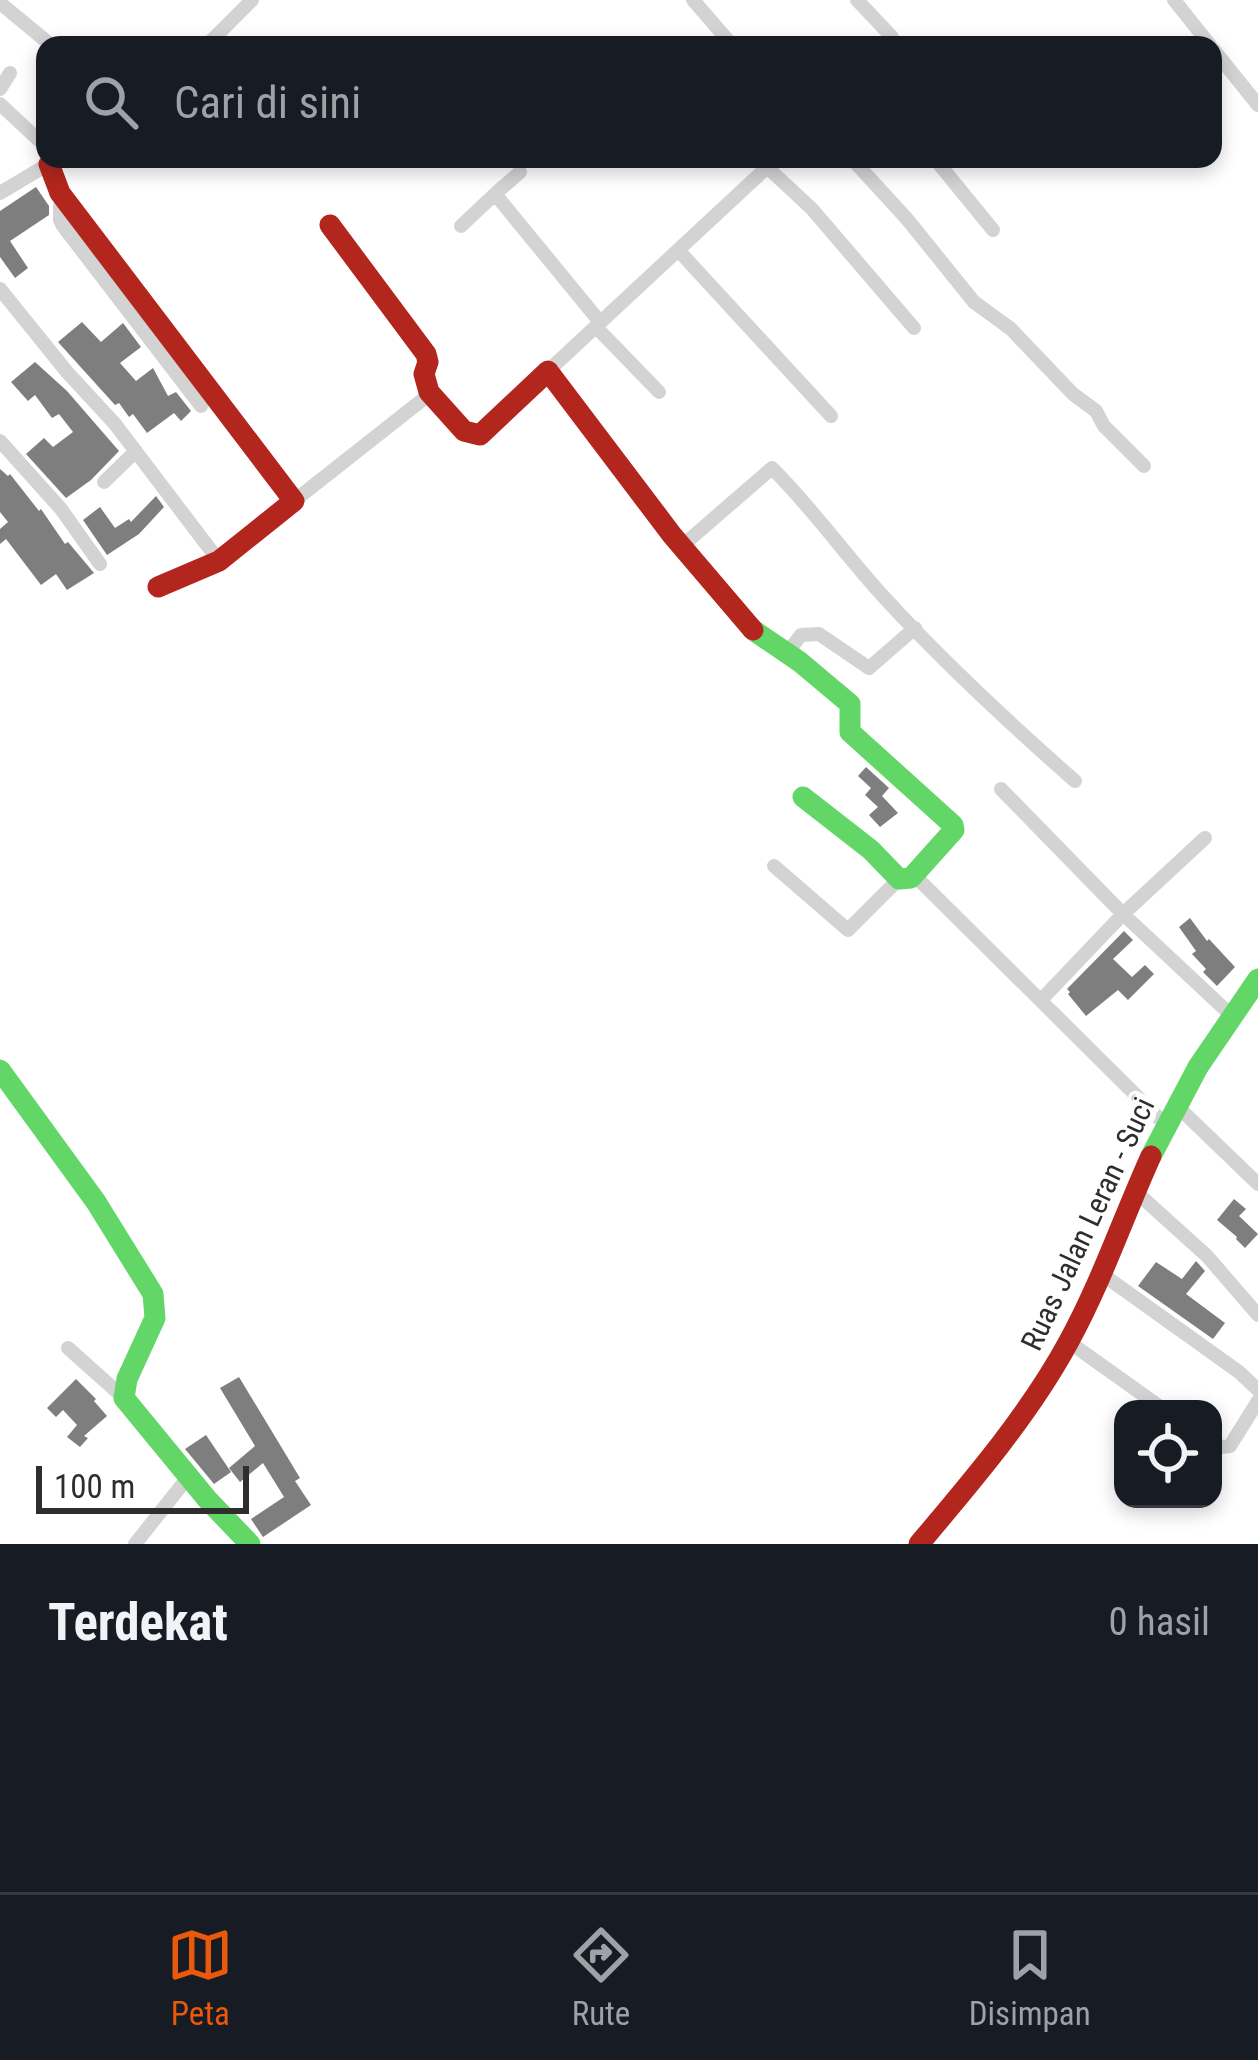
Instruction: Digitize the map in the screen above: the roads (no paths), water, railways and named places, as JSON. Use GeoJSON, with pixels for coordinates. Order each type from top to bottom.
{"type":"FeatureCollection","features":[{"type":"Feature","properties":{"kind":"street"},"geometry":{"type":"LineString","coordinates":[[217,36],[252,0]]}},
{"type":"Feature","properties":{"kind":"street"},"geometry":{"type":"LineString","coordinates":[[693,0],[724,36]]}},
{"type":"Feature","properties":{"kind":"street"},"geometry":{"type":"LineString","coordinates":[[857,0],[891,36]]}},
{"type":"Feature","properties":{"kind":"street"},"geometry":{"type":"LineString","coordinates":[[1174,0],[1202,36]]}},
{"type":"Feature","properties":{"kind":"street"},"geometry":{"type":"LineString","coordinates":[[0,3],[40,36]]}},
{"type":"Feature","properties":{"kind":"street"},"geometry":{"type":"LineString","coordinates":[[1222,61],[1258,105]]}},
{"type":"Feature","properties":{"kind":"street"},"geometry":{"type":"LineString","coordinates":[[0,89],[10,73]]}},
{"type":"Feature","properties":{"kind":"street"},"geometry":{"type":"LineString","coordinates":[[0,104],[36,141]]}},
{"type":"Feature","properties":{"kind":"street"},"geometry":{"type":"LineString","coordinates":[[0,193],[36,166]]}},
{"type":"Feature","properties":{"kind":"street"},"geometry":{"type":"LineString","coordinates":[[52,168],[60,205],[201,406]]}},
{"type":"Feature","properties":{"kind":"street"},"geometry":{"type":"LineString","coordinates":[[330,225],[426,354],[424,374],[431,394],[464,431],[480,435],[767,168]]}},
{"type":"Feature","properties":{"kind":"street"},"geometry":{"type":"LineString","coordinates":[[776,168],[914,328]]}},
{"type":"Feature","properties":{"kind":"street"},"geometry":{"type":"LineString","coordinates":[[860,168],[974,302],[1011,329],[1073,394],[1096,411],[1104,426],[1144,466]]}},
{"type":"Feature","properties":{"kind":"street"},"geometry":{"type":"LineString","coordinates":[[942,168],[993,230]]}},
{"type":"Feature","properties":{"kind":"street"},"geometry":{"type":"LineString","coordinates":[[461,226],[520,172]]}},
{"type":"Feature","properties":{"kind":"street"},"geometry":{"type":"LineString","coordinates":[[495,194],[598,325],[659,392]]}},
{"type":"Feature","properties":{"kind":"street"},"geometry":{"type":"LineString","coordinates":[[678,250],[832,416]]}},
{"type":"Feature","properties":{"kind":"street"},"geometry":{"type":"LineString","coordinates":[[106,269],[294,501]]}},
{"type":"Feature","properties":{"kind":"street"},"geometry":{"type":"LineString","coordinates":[[1,293],[136,452],[219,561]]}},
{"type":"Feature","properties":{"kind":"street"},"geometry":{"type":"LineString","coordinates":[[548,371],[757,635],[824,679],[850,704],[850,732],[954,830],[848,930],[774,866]]}},
{"type":"Feature","properties":{"kind":"street"},"geometry":{"type":"LineString","coordinates":[[158,587],[219,561],[431,394]]}},
{"type":"Feature","properties":{"kind":"street"},"geometry":{"type":"LineString","coordinates":[[0,441],[61,509],[100,564]]}},
{"type":"Feature","properties":{"kind":"street"},"geometry":{"type":"LineString","coordinates":[[104,482],[136,452]]}},
{"type":"Feature","properties":{"kind":"street"},"geometry":{"type":"LineString","coordinates":[[682,546],[772,469],[882,595],[985,701],[1075,782]]}},
{"type":"Feature","properties":{"kind":"street"},"geometry":{"type":"LineString","coordinates":[[787,653],[801,635],[819,634],[869,668],[915,628]]}},
{"type":"Feature","properties":{"kind":"street"},"geometry":{"type":"LineString","coordinates":[[1001,789],[1231,1015]]}},
{"type":"Feature","properties":{"kind":"street"},"geometry":{"type":"LineString","coordinates":[[803,797],[906,877],[1171,1115],[1258,1184]]}},
{"type":"Feature","properties":{"kind":"street"},"geometry":{"type":"LineString","coordinates":[[1041,1000],[1204,838]]}},
{"type":"Feature","properties":{"kind":"street","name":"Ruas Jalan Leran - Suci"},"geometry":{"type":"LineString","coordinates":[[919,1544],[1024,1415],[1069,1342],[1171,1115],[1231,1015],[1255,989]]}},
{"type":"Feature","properties":{"kind":"street"},"geometry":{"type":"LineString","coordinates":[[0,1070],[96,1202],[153,1294],[155,1318],[124,1398]]}},
{"type":"Feature","properties":{"kind":"street"},"geometry":{"type":"LineString","coordinates":[[1136,1191],[1207,1256],[1258,1315]]}},
{"type":"Feature","properties":{"kind":"street"},"geometry":{"type":"LineString","coordinates":[[1102,1274],[1258,1390]]}},
{"type":"Feature","properties":{"kind":"street"},"geometry":{"type":"LineString","coordinates":[[1069,1342],[1150,1400]]}},
{"type":"Feature","properties":{"kind":"street"},"geometry":{"type":"LineString","coordinates":[[68,1348],[124,1398],[250,1544]]}},
{"type":"Feature","properties":{"kind":"street"},"geometry":{"type":"LineString","coordinates":[[1222,1447],[1230,1446],[1258,1401]]}},
{"type":"Feature","properties":{"kind":"street"},"geometry":{"type":"LineString","coordinates":[[135,1544],[189,1476]]}}]}
